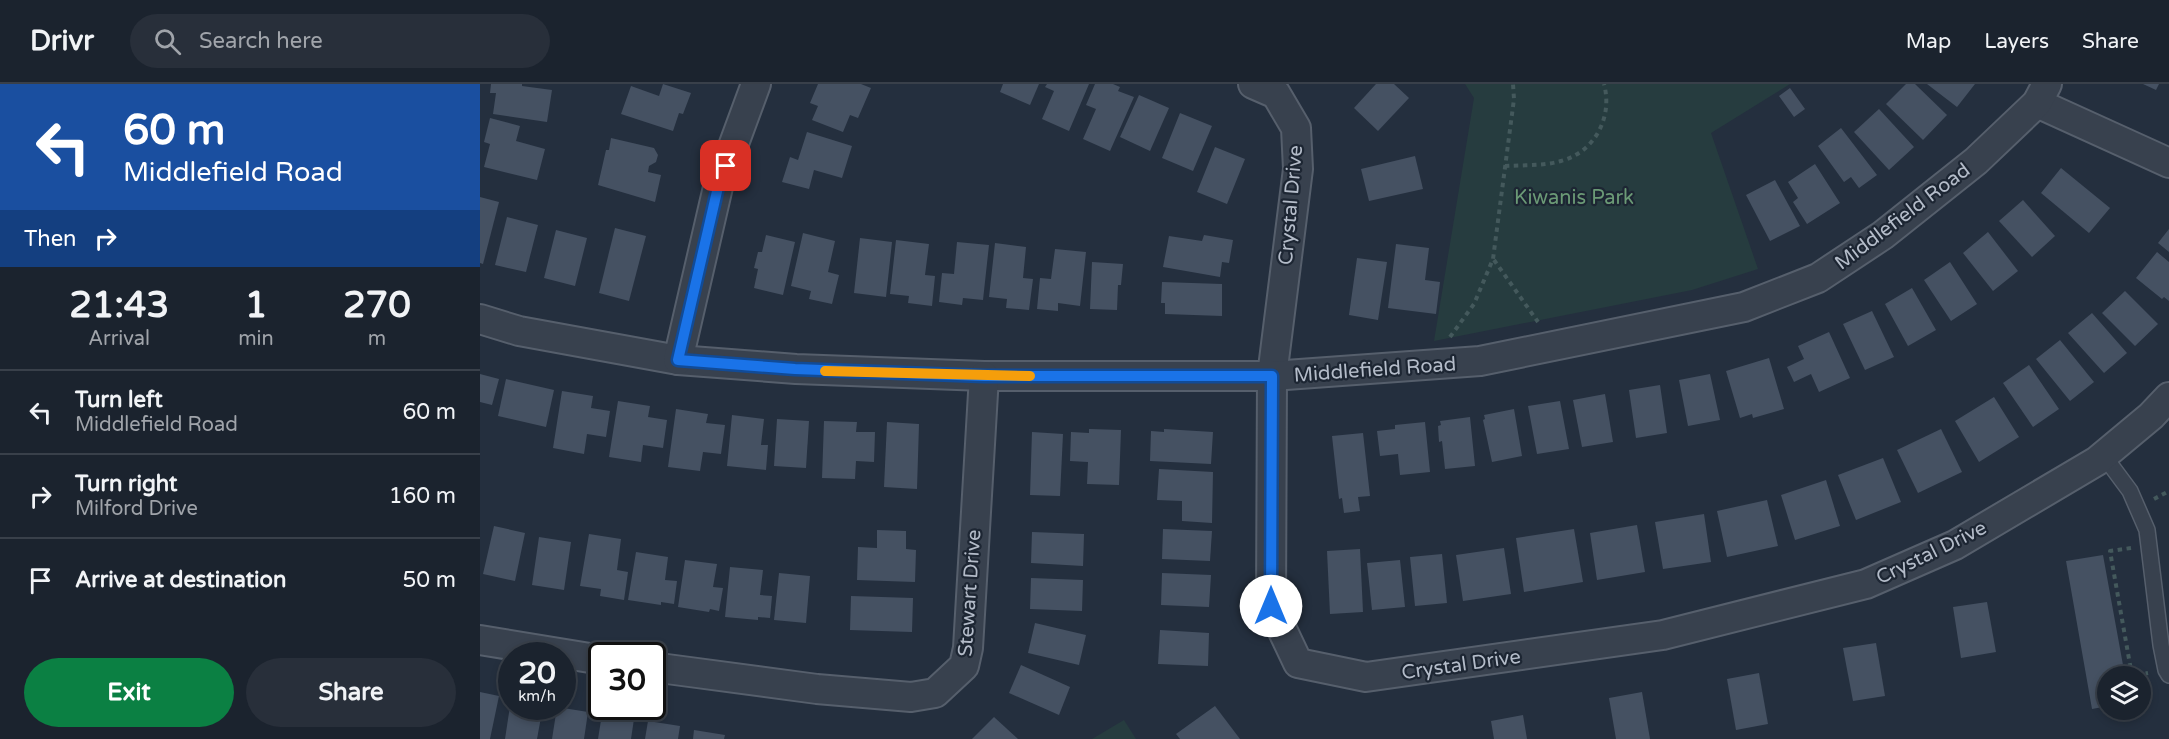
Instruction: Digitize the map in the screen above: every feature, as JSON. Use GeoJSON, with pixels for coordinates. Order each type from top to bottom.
{"type":"FeatureCollection","features":[{"type":"Feature","properties":{"kind":"street"},"geometry":{"type":"LineString","coordinates":[[678,360],[718,187],[756,84]]}},
{"type":"Feature","properties":{"kind":"street","name":"Crystal Drive"},"geometry":{"type":"LineString","coordinates":[[1254,84],[1276,94],[1296,128],[1298,169],[1272,376],[1271,606],[1298,663],[1366,677],[1664,635],[1866,584],[1954,545],[2104,456],[2151,416],[2169,397]]}},
{"type":"Feature","properties":{"kind":"street"},"geometry":{"type":"LineString","coordinates":[[2042,93],[2169,163]]}},
{"type":"Feature","properties":{"kind":"street","name":"Middlefield Road"},"geometry":{"type":"LineString","coordinates":[[480,319],[519,331],[678,360],[795,369],[984,376],[1272,376],[1480,361],[1744,307],[1818,278],[1883,236],[1976,161],[2042,93]]}},
{"type":"Feature","properties":{"kind":"street","name":"Stewart Drive"},"geometry":{"type":"LineString","coordinates":[[666,669],[883,696],[910,697],[936,693],[964,666],[968,648],[984,376]]}},
{"type":"Feature","properties":{"kind":"street"},"geometry":{"type":"LineString","coordinates":[[480,640],[588,658]]}},
{"type":"Feature","properties":{"kind":"lane"},"geometry":{"type":"LineString","coordinates":[[2104,456],[2130,491],[2147,530],[2167,673]]}},
{"type":"Feature","properties":{"kind":"path"},"geometry":{"type":"LineString","coordinates":[[1431,365],[1474,304],[1493,259],[1514,99],[1513,84]]}},
{"type":"Feature","properties":{"kind":"path"},"geometry":{"type":"LineString","coordinates":[[1505,166],[1562,161],[1586,148],[1603,126],[1607,94],[1604,84]]}},
{"type":"Feature","properties":{"kind":"path"},"geometry":{"type":"LineString","coordinates":[[1493,259],[1538,323],[1550,346]]}},
{"type":"Feature","properties":{"kind":"path"},"geometry":{"type":"LineString","coordinates":[[2149,546],[2110,551],[2132,676],[2167,673]]}},
{"type":"Feature","properties":{"kind":"green space","name":"Kiwanis Park"},"geometry":{"type":"Polygon","coordinates":[[[1465,84],[1790,84],[1711,133],[1758,269],[1692,290],[1434,341],[1474,98],[1465,84]]]}},
{"type":"Feature","properties":{"kind":"green space"},"geometry":{"type":"Polygon","coordinates":[[[1124,720],[1136,739],[1092,739],[1124,720]]]}},
{"type":"Feature","properties":{"kind":"building"},"geometry":{"type":"Polygon","coordinates":[[[491,84],[522,84],[522,86],[552,90],[547,122],[493,114],[496,93],[490,93],[491,84]]]}},
{"type":"Feature","properties":{"kind":"building"},"geometry":{"type":"Polygon","coordinates":[[[663,84],[691,93],[683,114],[679,113],[673,131],[621,114],[631,86],[659,96],[663,84]]]}},
{"type":"Feature","properties":{"kind":"building"},"geometry":{"type":"Polygon","coordinates":[[[818,84],[861,84],[871,88],[858,118],[850,115],[843,132],[812,120],[818,106],[810,103],[818,84]]]}},
{"type":"Feature","properties":{"kind":"building"},"geometry":{"type":"Polygon","coordinates":[[[1003,84],[1039,84],[1030,105],[1000,92],[1003,84]]]}},
{"type":"Feature","properties":{"kind":"building"},"geometry":{"type":"Polygon","coordinates":[[[1047,84],[1089,84],[1069,131],[1042,119],[1054,91],[1045,87],[1047,84]]]}},
{"type":"Feature","properties":{"kind":"building"},"geometry":{"type":"Polygon","coordinates":[[[1095,84],[1113,84],[1120,87],[1118,91],[1134,97],[1110,151],[1083,139],[1096,109],[1086,105],[1095,84]]]}},
{"type":"Feature","properties":{"kind":"building"},"geometry":{"type":"Polygon","coordinates":[[[1376,84],[1394,84],[1409,98],[1378,131],[1354,108],[1376,84]]]}},
{"type":"Feature","properties":{"kind":"building"},"geometry":{"type":"Polygon","coordinates":[[[1906,84],[1915,84],[1947,115],[1923,140],[1886,104],[1906,84]]]}},
{"type":"Feature","properties":{"kind":"building"},"geometry":{"type":"Polygon","coordinates":[[[1927,84],[1975,84],[1957,107],[1927,84]]]}},
{"type":"Feature","properties":{"kind":"building"},"geometry":{"type":"Polygon","coordinates":[[[2143,84],[2159,84],[2156,90],[2143,84]]]}},
{"type":"Feature","properties":{"kind":"building"},"geometry":{"type":"Polygon","coordinates":[[[1790,88],[1805,109],[1794,117],[1779,96],[1790,88]]]}},
{"type":"Feature","properties":{"kind":"building"},"geometry":{"type":"Polygon","coordinates":[[[1139,95],[1169,108],[1150,151],[1120,137],[1139,95]]]}},
{"type":"Feature","properties":{"kind":"building"},"geometry":{"type":"Polygon","coordinates":[[[1879,109],[1914,147],[1889,170],[1854,132],[1879,109]]]}},
{"type":"Feature","properties":{"kind":"building"},"geometry":{"type":"Polygon","coordinates":[[[1180,113],[1212,126],[1193,171],[1162,158],[1180,113]]]}},
{"type":"Feature","properties":{"kind":"building"},"geometry":{"type":"Polygon","coordinates":[[[490,118],[520,126],[516,141],[545,149],[537,180],[484,167],[490,144],[484,142],[490,118]]]}},
{"type":"Feature","properties":{"kind":"building"},"geometry":{"type":"Polygon","coordinates":[[[1841,128],[1877,175],[1859,188],[1851,177],[1844,182],[1818,146],[1841,128]]]}},
{"type":"Feature","properties":{"kind":"building"},"geometry":{"type":"Polygon","coordinates":[[[807,132],[852,146],[842,178],[814,170],[809,189],[782,182],[790,157],[798,160],[807,132]]]}},
{"type":"Feature","properties":{"kind":"building"},"geometry":{"type":"Polygon","coordinates":[[[611,138],[654,148],[658,155],[656,162],[649,166],[648,172],[661,175],[655,202],[598,185],[611,138]]]}},
{"type":"Feature","properties":{"kind":"building"},"geometry":{"type":"Polygon","coordinates":[[[1215,147],[1245,159],[1227,204],[1197,192],[1215,147]]]}},
{"type":"Feature","properties":{"kind":"building"},"geometry":{"type":"Polygon","coordinates":[[[1415,156],[1423,189],[1369,201],[1361,169],[1415,156]]]}},
{"type":"Feature","properties":{"kind":"building"},"geometry":{"type":"Polygon","coordinates":[[[1815,164],[1840,203],[1807,224],[1793,202],[1798,198],[1788,182],[1815,164]]]}},
{"type":"Feature","properties":{"kind":"building"},"geometry":{"type":"Polygon","coordinates":[[[2061,168],[2110,208],[2089,233],[2041,193],[2061,168]]]}},
{"type":"Feature","properties":{"kind":"building"},"geometry":{"type":"Polygon","coordinates":[[[1775,180],[1800,226],[1770,241],[1746,195],[1775,180]]]}},
{"type":"Feature","properties":{"kind":"building"},"geometry":{"type":"Polygon","coordinates":[[[480,197],[499,202],[483,264],[480,263],[480,197]]]}},
{"type":"Feature","properties":{"kind":"building"},"geometry":{"type":"Polygon","coordinates":[[[2023,200],[2055,236],[2032,257],[1999,221],[2023,200]]]}},
{"type":"Feature","properties":{"kind":"building"},"geometry":{"type":"Polygon","coordinates":[[[507,217],[538,225],[526,272],[495,265],[507,217]]]}},
{"type":"Feature","properties":{"kind":"building"},"geometry":{"type":"Polygon","coordinates":[[[615,228],[646,236],[629,301],[599,293],[615,228]]]}},
{"type":"Feature","properties":{"kind":"building"},"geometry":{"type":"Polygon","coordinates":[[[2169,229],[2169,252],[2158,243],[2169,229]]]}},
{"type":"Feature","properties":{"kind":"building"},"geometry":{"type":"Polygon","coordinates":[[[556,230],[587,238],[575,286],[544,278],[556,230]]]}},
{"type":"Feature","properties":{"kind":"building"},"geometry":{"type":"Polygon","coordinates":[[[1988,232],[2018,271],[1993,291],[1963,253],[1988,232]]]}},
{"type":"Feature","properties":{"kind":"building"},"geometry":{"type":"Polygon","coordinates":[[[803,233],[835,241],[828,272],[839,275],[832,304],[809,299],[811,291],[791,286],[803,233]]]}},
{"type":"Feature","properties":{"kind":"building"},"geometry":{"type":"Polygon","coordinates":[[[766,235],[795,242],[783,295],[754,288],[758,269],[754,268],[758,252],[762,252],[766,235]]]}},
{"type":"Feature","properties":{"kind":"building"},"geometry":{"type":"Polygon","coordinates":[[[1204,235],[1233,240],[1229,263],[1222,262],[1220,277],[1163,267],[1169,236],[1202,241],[1204,235]]]}},
{"type":"Feature","properties":{"kind":"building"},"geometry":{"type":"Polygon","coordinates":[[[860,238],[892,242],[886,297],[854,293],[860,238]]]}},
{"type":"Feature","properties":{"kind":"building"},"geometry":{"type":"Polygon","coordinates":[[[896,240],[929,244],[925,275],[935,276],[932,306],[908,303],[909,296],[890,294],[896,240]]]}},
{"type":"Feature","properties":{"kind":"building"},"geometry":{"type":"Polygon","coordinates":[[[957,242],[989,245],[983,300],[963,298],[962,305],[939,302],[942,273],[954,274],[957,242]]]}},
{"type":"Feature","properties":{"kind":"building"},"geometry":{"type":"Polygon","coordinates":[[[995,243],[1026,247],[1023,278],[1033,279],[1029,310],[1006,308],[1007,299],[989,297],[995,243]]]}},
{"type":"Feature","properties":{"kind":"building"},"geometry":{"type":"Polygon","coordinates":[[[1396,244],[1429,248],[1425,280],[1440,282],[1436,314],[1388,308],[1396,244]]]}},
{"type":"Feature","properties":{"kind":"building"},"geometry":{"type":"Polygon","coordinates":[[[1055,249],[1086,252],[1080,306],[1058,303],[1058,311],[1037,309],[1040,278],[1051,279],[1055,249]]]}},
{"type":"Feature","properties":{"kind":"building"},"geometry":{"type":"Polygon","coordinates":[[[2157,252],[2169,262],[2169,301],[2164,297],[2162,299],[2136,278],[2157,252]]]}},
{"type":"Feature","properties":{"kind":"building"},"geometry":{"type":"Polygon","coordinates":[[[1357,258],[1387,262],[1378,320],[1349,315],[1357,258]]]}},
{"type":"Feature","properties":{"kind":"building"},"geometry":{"type":"Polygon","coordinates":[[[1092,262],[1123,264],[1121,285],[1118,285],[1117,310],[1090,309],[1092,262]]]}},
{"type":"Feature","properties":{"kind":"building"},"geometry":{"type":"Polygon","coordinates":[[[1950,262],[1977,304],[1951,321],[1924,280],[1950,262]]]}},
{"type":"Feature","properties":{"kind":"building"},"geometry":{"type":"Polygon","coordinates":[[[1162,282],[1222,284],[1222,316],[1165,314],[1165,303],[1161,303],[1162,282]]]}},
{"type":"Feature","properties":{"kind":"building"},"geometry":{"type":"Polygon","coordinates":[[[1912,288],[1936,330],[1908,346],[1885,304],[1912,288]]]}},
{"type":"Feature","properties":{"kind":"building"},"geometry":{"type":"Polygon","coordinates":[[[2125,291],[2158,324],[2135,346],[2102,313],[2125,291]]]}},
{"type":"Feature","properties":{"kind":"building"},"geometry":{"type":"Polygon","coordinates":[[[1872,311],[1894,357],[1865,370],[1843,324],[1872,311]]]}},
{"type":"Feature","properties":{"kind":"building"},"geometry":{"type":"Polygon","coordinates":[[[2092,313],[2127,353],[2104,373],[2068,333],[2092,313]]]}},
{"type":"Feature","properties":{"kind":"building"},"geometry":{"type":"Polygon","coordinates":[[[1829,332],[1850,378],[1819,392],[1811,374],[1794,382],[1787,367],[1804,359],[1798,346],[1829,332]]]}},
{"type":"Feature","properties":{"kind":"building"},"geometry":{"type":"Polygon","coordinates":[[[2060,340],[2094,382],[2070,401],[2036,359],[2060,340]]]}},
{"type":"Feature","properties":{"kind":"building"},"geometry":{"type":"Polygon","coordinates":[[[1769,358],[1784,409],[1753,418],[1752,414],[1740,418],[1726,371],[1769,358]]]}},
{"type":"Feature","properties":{"kind":"building"},"geometry":{"type":"Polygon","coordinates":[[[2029,365],[2059,409],[2033,427],[2003,383],[2029,365]]]}},
{"type":"Feature","properties":{"kind":"building"},"geometry":{"type":"Polygon","coordinates":[[[480,374],[499,379],[492,405],[480,402],[480,374]]]}},
{"type":"Feature","properties":{"kind":"building"},"geometry":{"type":"Polygon","coordinates":[[[1710,374],[1720,420],[1688,426],[1679,380],[1710,374]]]}},
{"type":"Feature","properties":{"kind":"building"},"geometry":{"type":"Polygon","coordinates":[[[506,379],[554,390],[546,427],[498,416],[506,379]]]}},
{"type":"Feature","properties":{"kind":"building"},"geometry":{"type":"Polygon","coordinates":[[[1660,385],[1667,433],[1636,438],[1629,390],[1660,385]]]}},
{"type":"Feature","properties":{"kind":"building"},"geometry":{"type":"Polygon","coordinates":[[[562,391],[593,396],[591,408],[610,411],[606,437],[587,434],[584,454],[553,448],[562,391]]]}},
{"type":"Feature","properties":{"kind":"building"},"geometry":{"type":"Polygon","coordinates":[[[1605,394],[1613,442],[1582,447],[1573,400],[1605,394]]]}},
{"type":"Feature","properties":{"kind":"building"},"geometry":{"type":"Polygon","coordinates":[[[1994,397],[2019,437],[1979,462],[1955,421],[1994,397]]]}},
{"type":"Feature","properties":{"kind":"building"},"geometry":{"type":"Polygon","coordinates":[[[618,401],[650,406],[648,417],[667,420],[663,448],[643,445],[641,462],[609,457],[618,401]]]}},
{"type":"Feature","properties":{"kind":"building"},"geometry":{"type":"Polygon","coordinates":[[[1560,401],[1569,449],[1537,454],[1528,406],[1560,401]]]}},
{"type":"Feature","properties":{"kind":"building"},"geometry":{"type":"Polygon","coordinates":[[[676,409],[708,414],[706,423],[725,425],[721,454],[703,452],[700,471],[668,467],[676,409]]]}},
{"type":"Feature","properties":{"kind":"building"},"geometry":{"type":"Polygon","coordinates":[[[1514,409],[1522,456],[1492,462],[1483,420],[1484,415],[1514,409]]]}},
{"type":"Feature","properties":{"kind":"building"},"geometry":{"type":"Polygon","coordinates":[[[732,415],[764,419],[761,445],[768,445],[766,470],[727,466],[732,415]]]}},
{"type":"Feature","properties":{"kind":"building"},"geometry":{"type":"Polygon","coordinates":[[[1470,417],[1475,466],[1445,469],[1442,441],[1439,442],[1440,421],[1470,417]]]}},
{"type":"Feature","properties":{"kind":"building"},"geometry":{"type":"Polygon","coordinates":[[[777,419],[809,421],[806,468],[774,466],[777,419]]]}},
{"type":"Feature","properties":{"kind":"building"},"geometry":{"type":"Polygon","coordinates":[[[824,421],[857,422],[856,432],[875,432],[874,462],[856,461],[855,479],[822,478],[824,421]]]}},
{"type":"Feature","properties":{"kind":"building"},"geometry":{"type":"Polygon","coordinates":[[[887,422],[919,424],[917,489],[884,487],[887,422]]]}},
{"type":"Feature","properties":{"kind":"building"},"geometry":{"type":"Polygon","coordinates":[[[1425,422],[1430,472],[1400,475],[1398,454],[1380,456],[1377,431],[1395,429],[1395,425],[1425,422]]]}},
{"type":"Feature","properties":{"kind":"building"},"geometry":{"type":"Polygon","coordinates":[[[1089,429],[1121,430],[1119,485],[1087,484],[1088,462],[1070,461],[1071,432],[1089,433],[1089,429]]]}},
{"type":"Feature","properties":{"kind":"building"},"geometry":{"type":"Polygon","coordinates":[[[1164,429],[1213,432],[1211,464],[1150,461],[1151,431],[1164,432],[1164,429]]]}},
{"type":"Feature","properties":{"kind":"building"},"geometry":{"type":"Polygon","coordinates":[[[1941,429],[1962,472],[1918,493],[1897,450],[1941,429]]]}},
{"type":"Feature","properties":{"kind":"building"},"geometry":{"type":"Polygon","coordinates":[[[1032,432],[1063,434],[1060,496],[1030,495],[1032,432]]]}},
{"type":"Feature","properties":{"kind":"building"},"geometry":{"type":"Polygon","coordinates":[[[1363,433],[1370,496],[1358,497],[1360,511],[1344,513],[1342,498],[1339,499],[1332,436],[1363,433]]]}},
{"type":"Feature","properties":{"kind":"building"},"geometry":{"type":"Polygon","coordinates":[[[1883,458],[1901,502],[1856,520],[1838,475],[1883,458]]]}},
{"type":"Feature","properties":{"kind":"building"},"geometry":{"type":"Polygon","coordinates":[[[1159,469],[1213,472],[1212,523],[1182,521],[1182,501],[1157,500],[1159,469]]]}},
{"type":"Feature","properties":{"kind":"building"},"geometry":{"type":"Polygon","coordinates":[[[1826,480],[1840,526],[1795,540],[1781,495],[1826,480]]]}},
{"type":"Feature","properties":{"kind":"building"},"geometry":{"type":"Polygon","coordinates":[[[1767,500],[1778,546],[1727,557],[1717,511],[1767,500]]]}},
{"type":"Feature","properties":{"kind":"building"},"geometry":{"type":"Polygon","coordinates":[[[1704,514],[1711,562],[1663,569],[1655,522],[1704,514]]]}},
{"type":"Feature","properties":{"kind":"building"},"geometry":{"type":"Polygon","coordinates":[[[1637,525],[1645,572],[1597,580],[1590,533],[1637,525]]]}},
{"type":"Feature","properties":{"kind":"building"},"geometry":{"type":"Polygon","coordinates":[[[494,526],[525,533],[515,581],[483,574],[494,526]]]}},
{"type":"Feature","properties":{"kind":"building"},"geometry":{"type":"Polygon","coordinates":[[[1163,529],[1212,531],[1210,561],[1162,559],[1163,529]]]}},
{"type":"Feature","properties":{"kind":"building"},"geometry":{"type":"Polygon","coordinates":[[[1574,529],[1583,582],[1524,592],[1516,538],[1574,529]]]}},
{"type":"Feature","properties":{"kind":"building"},"geometry":{"type":"Polygon","coordinates":[[[877,530],[906,531],[906,549],[916,550],[915,582],[857,580],[858,547],[877,548],[877,530]]]}},
{"type":"Feature","properties":{"kind":"building"},"geometry":{"type":"Polygon","coordinates":[[[1032,532],[1084,534],[1083,566],[1031,563],[1032,532]]]}},
{"type":"Feature","properties":{"kind":"building"},"geometry":{"type":"Polygon","coordinates":[[[589,534],[621,539],[617,570],[628,572],[624,600],[600,596],[601,589],[580,586],[589,534]]]}},
{"type":"Feature","properties":{"kind":"building"},"geometry":{"type":"Polygon","coordinates":[[[539,537],[571,542],[564,590],[532,585],[539,537]]]}},
{"type":"Feature","properties":{"kind":"building"},"geometry":{"type":"Polygon","coordinates":[[[1504,548],[1511,594],[1463,601],[1456,555],[1504,548]]]}},
{"type":"Feature","properties":{"kind":"building"},"geometry":{"type":"Polygon","coordinates":[[[1360,549],[1363,612],[1330,614],[1327,551],[1360,549]]]}},
{"type":"Feature","properties":{"kind":"building"},"geometry":{"type":"Polygon","coordinates":[[[636,552],[668,557],[665,580],[677,581],[674,604],[661,602],[661,605],[628,600],[636,552]]]}},
{"type":"Feature","properties":{"kind":"building"},"geometry":{"type":"Polygon","coordinates":[[[1442,554],[1447,603],[1415,606],[1410,557],[1442,554]]]}},
{"type":"Feature","properties":{"kind":"building"},"geometry":{"type":"Polygon","coordinates":[[[2103,555],[2123,666],[2097,666],[2097,708],[2092,709],[2066,561],[2103,555]]]}},
{"type":"Feature","properties":{"kind":"building"},"geometry":{"type":"Polygon","coordinates":[[[685,560],[717,564],[713,587],[723,588],[719,611],[710,609],[709,612],[678,607],[685,560]]]}},
{"type":"Feature","properties":{"kind":"building"},"geometry":{"type":"Polygon","coordinates":[[[1400,560],[1405,607],[1372,610],[1367,563],[1400,560]]]}},
{"type":"Feature","properties":{"kind":"building"},"geometry":{"type":"Polygon","coordinates":[[[730,567],[763,570],[760,595],[772,596],[770,618],[758,617],[758,620],[725,617],[730,567]]]}},
{"type":"Feature","properties":{"kind":"building"},"geometry":{"type":"Polygon","coordinates":[[[779,573],[810,576],[806,623],[774,620],[779,573]]]}},
{"type":"Feature","properties":{"kind":"building"},"geometry":{"type":"Polygon","coordinates":[[[1162,573],[1211,575],[1209,607],[1161,605],[1162,573]]]}},
{"type":"Feature","properties":{"kind":"building"},"geometry":{"type":"Polygon","coordinates":[[[1031,578],[1083,580],[1082,611],[1030,609],[1031,578]]]}},
{"type":"Feature","properties":{"kind":"building"},"geometry":{"type":"Polygon","coordinates":[[[851,596],[913,598],[912,632],[850,630],[851,596]]]}},
{"type":"Feature","properties":{"kind":"building"},"geometry":{"type":"Polygon","coordinates":[[[1987,602],[1996,652],[1961,658],[1953,607],[1987,602]]]}},
{"type":"Feature","properties":{"kind":"building"},"geometry":{"type":"Polygon","coordinates":[[[1035,623],[1086,635],[1079,665],[1028,653],[1035,623]]]}},
{"type":"Feature","properties":{"kind":"building"},"geometry":{"type":"Polygon","coordinates":[[[1160,630],[1209,633],[1208,666],[1158,664],[1160,630]]]}},
{"type":"Feature","properties":{"kind":"building"},"geometry":{"type":"Polygon","coordinates":[[[1876,643],[1885,696],[1853,701],[1843,648],[1876,643]]]}},
{"type":"Feature","properties":{"kind":"building"},"geometry":{"type":"Polygon","coordinates":[[[1021,665],[1070,687],[1059,715],[1009,693],[1021,665]]]}},
{"type":"Feature","properties":{"kind":"building"},"geometry":{"type":"Polygon","coordinates":[[[1759,673],[1768,724],[1736,730],[1727,679],[1759,673]]]}},
{"type":"Feature","properties":{"kind":"building"},"geometry":{"type":"Polygon","coordinates":[[[480,692],[498,696],[498,701],[490,739],[480,739],[480,692]]]}},
{"type":"Feature","properties":{"kind":"building"},"geometry":{"type":"Polygon","coordinates":[[[1642,692],[1650,739],[1616,739],[1609,698],[1642,692]]]}},
{"type":"Feature","properties":{"kind":"building"},"geometry":{"type":"Polygon","coordinates":[[[1215,706],[1240,739],[1180,739],[1176,734],[1215,706]]]}},
{"type":"Feature","properties":{"kind":"building"},"geometry":{"type":"Polygon","coordinates":[[[576,710],[588,712],[584,739],[552,739],[555,720],[576,720],[576,710]]]}},
{"type":"Feature","properties":{"kind":"building"},"geometry":{"type":"Polygon","coordinates":[[[1523,715],[1527,739],[1494,739],[1491,721],[1523,715]]]}},
{"type":"Feature","properties":{"kind":"building"},"geometry":{"type":"Polygon","coordinates":[[[994,717],[1018,739],[972,739],[994,717]]]}},
{"type":"Feature","properties":{"kind":"building"},"geometry":{"type":"Polygon","coordinates":[[[508,720],[540,720],[537,739],[505,739],[508,720]]]}},
{"type":"Feature","properties":{"kind":"building"},"geometry":{"type":"Polygon","coordinates":[[[601,720],[634,720],[631,739],[598,739],[601,720]]]}},
{"type":"Feature","properties":{"kind":"building"},"geometry":{"type":"Polygon","coordinates":[[[648,721],[680,726],[678,739],[645,739],[648,721]]]}},
{"type":"Feature","properties":{"kind":"building"},"geometry":{"type":"Polygon","coordinates":[[[694,730],[725,735],[724,739],[693,739],[694,730]]]}},
{"type":"Feature","properties":{"kind":"slow traffic"},"geometry":{"type":"LineString","coordinates":[[825,371],[1030,376]]}},
{"type":"Feature","properties":{"kind":"route"},"geometry":{"type":"LineString","coordinates":[[726,166],[718,187],[678,360],[795,369],[984,376],[1272,376],[1271,606]]}}]}
